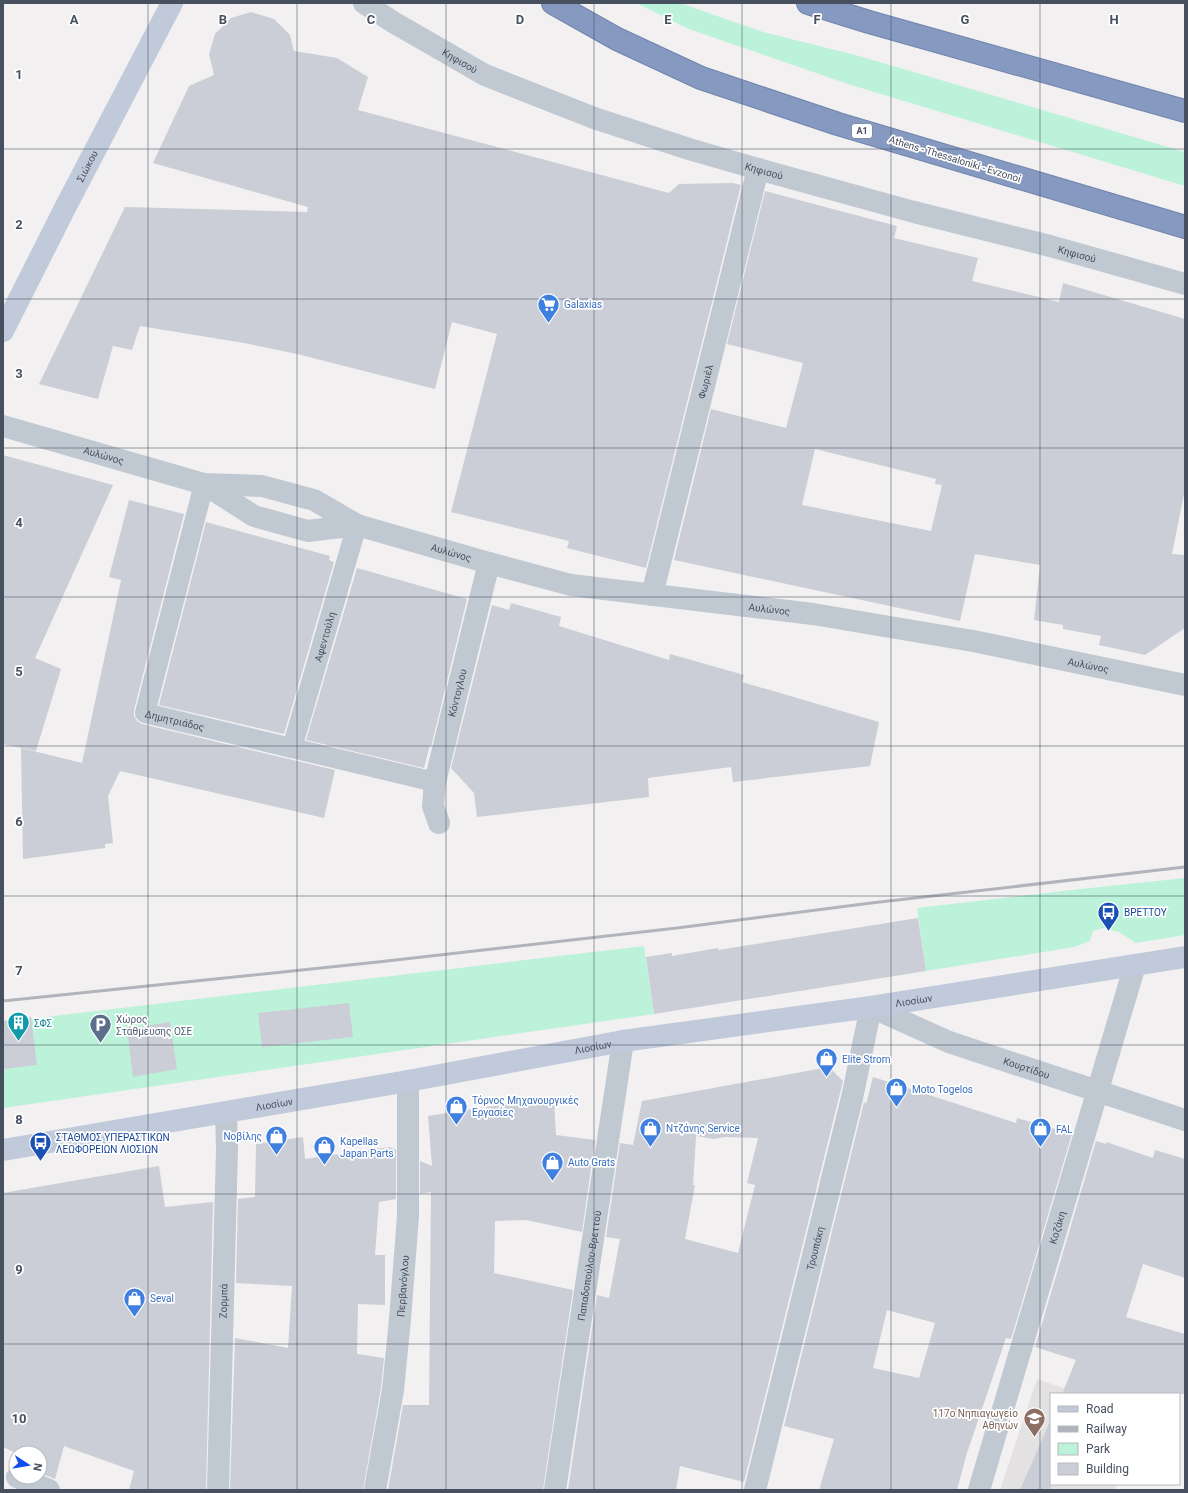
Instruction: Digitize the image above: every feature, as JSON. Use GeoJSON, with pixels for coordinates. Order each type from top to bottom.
{"type":"FeatureCollection","features":[{"type":"Feature","properties":{"kind":"highway","name":"Athens - Thessaloniki - Evzonoi"},"geometry":{"type":"LineString","coordinates":[[553,3],[617,39],[702,78],[838,124],[1185,227]]}},
{"type":"Feature","properties":{"kind":"highway"},"geometry":{"type":"LineString","coordinates":[[808,3],[868,22],[1185,111]]}},
{"type":"Feature","properties":{"kind":"main road","name":"Σιώκου"},"geometry":{"type":"LineString","coordinates":[[3,331],[172,3]]}},
{"type":"Feature","properties":{"kind":"main road","name":"Λιοσίων"},"geometry":{"type":"LineString","coordinates":[[3,1150],[408,1081],[623,1041],[871,1007],[1185,957]]}},
{"type":"Feature","properties":{"kind":"street","name":"Κηφισού"},"geometry":{"type":"LineString","coordinates":[[364,3],[393,22],[485,75],[594,118],[689,149],[758,169],[914,212],[1050,246],[1185,284]]}},
{"type":"Feature","properties":{"kind":"street","name":"Φωριέλ"},"geometry":{"type":"LineString","coordinates":[[652,594],[758,169]]}},
{"type":"Feature","properties":{"kind":"street","name":"Αυλώνος"},"geometry":{"type":"LineString","coordinates":[[3,426],[204,484],[262,486],[314,500],[357,525],[489,564],[571,585],[813,614],[974,641],[1185,685]]}},
{"type":"Feature","properties":{"kind":"street","name":"Αυλώνος"},"geometry":{"type":"LineString","coordinates":[[204,484],[254,516],[308,531],[357,525]]}},
{"type":"Feature","properties":{"kind":"street","name":"Δημητριάδος"},"geometry":{"type":"LineString","coordinates":[[204,484],[145,713],[435,782]]}},
{"type":"Feature","properties":{"kind":"street","name":"Αφεντούλη"},"geometry":{"type":"LineString","coordinates":[[292,748],[357,525]]}},
{"type":"Feature","properties":{"kind":"street","name":"Κόντογλου"},"geometry":{"type":"LineString","coordinates":[[439,823],[433,806],[435,782],[489,564]]}},
{"type":"Feature","properties":{"kind":"street","name":"Κοζάκη"},"geometry":{"type":"LineString","coordinates":[[979,1490],[1135,965]]}},
{"type":"Feature","properties":{"kind":"street","name":"Κουρτίδου"},"geometry":{"type":"LineString","coordinates":[[871,1007],[949,1042],[1185,1120]]}},
{"type":"Feature","properties":{"kind":"street","name":"Τρουπάκη"},"geometry":{"type":"LineString","coordinates":[[755,1490],[852,1098],[871,1007]]}},
{"type":"Feature","properties":{"kind":"street","name":"Παπαδοπούλου-Βρεττού"},"geometry":{"type":"LineString","coordinates":[[555,1490],[623,1041]]}},
{"type":"Feature","properties":{"kind":"street","name":"Περβανόγλου"},"geometry":{"type":"LineString","coordinates":[[375,1490],[392,1390],[408,1216],[408,1081]]}},
{"type":"Feature","properties":{"kind":"street","name":"Ζορμπά"},"geometry":{"type":"LineString","coordinates":[[218,1490],[227,1149],[226,1112]]}},
{"type":"Feature","properties":{"kind":"street"},"geometry":{"type":"LineString","coordinates":[[36,1485],[49,1490]]}},
{"type":"Feature","properties":{"kind":"shaded area","name":"117ο Νηπιαγωγείο Αθηνών"},"geometry":{"type":"Polygon","coordinates":[[[1037,1379],[1078,1393],[1050,1393],[1050,1485],[1116,1485],[1114,1490],[1000,1490],[1037,1379]]]}},
{"type":"Feature","properties":{"kind":"green space"},"geometry":{"type":"Polygon","coordinates":[[[636,3],[680,3],[763,32],[859,56],[1185,152],[1185,186],[848,84],[689,29],[636,3]]]}},
{"type":"Feature","properties":{"kind":"green space"},"geometry":{"type":"Polygon","coordinates":[[[1185,878],[1185,935],[1136,943],[1119,932],[1103,928],[1093,931],[1090,941],[1074,947],[926,971],[917,908],[1185,878]]]}},
{"type":"Feature","properties":{"kind":"green space"},"geometry":{"type":"Polygon","coordinates":[[[644,946],[654,1014],[3,1108],[3,1022],[644,946]]]}},
{"type":"Feature","properties":{"kind":"building"},"geometry":{"type":"Polygon","coordinates":[[[251,12],[274,19],[290,35],[294,51],[337,58],[368,77],[358,110],[669,193],[679,184],[733,183],[741,185],[646,568],[567,548],[569,541],[451,512],[497,334],[452,322],[435,389],[297,354],[244,343],[140,326],[132,350],[113,346],[98,399],[39,384],[125,207],[307,212],[308,207],[153,163],[189,86],[214,75],[209,54],[215,34],[231,18],[251,12]]]}},
{"type":"Feature","properties":{"kind":"building"},"geometry":{"type":"Polygon","coordinates":[[[765,191],[897,226],[894,238],[978,258],[972,281],[1059,302],[1063,283],[1185,319],[1185,489],[1172,554],[1185,555],[1185,628],[1145,655],[1099,645],[1101,636],[1063,629],[1063,625],[1034,620],[1040,565],[975,554],[960,621],[674,560],[711,409],[786,428],[803,363],[727,344],[765,191]],[[815,449],[802,505],[931,531],[942,485],[935,484],[936,479],[815,449]]]}},
{"type":"Feature","properties":{"kind":"building"},"geometry":{"type":"Polygon","coordinates":[[[3,455],[113,485],[35,658],[61,669],[36,751],[3,744],[3,455]]]}},
{"type":"Feature","properties":{"kind":"building"},"geometry":{"type":"Polygon","coordinates":[[[129,500],[184,514],[134,710],[134,716],[137,721],[142,724],[335,770],[324,818],[120,771],[108,796],[113,843],[105,844],[105,848],[23,859],[21,748],[82,763],[121,580],[109,577],[129,500]]]}},
{"type":"Feature","properties":{"kind":"building"},"geometry":{"type":"Polygon","coordinates":[[[206,522],[330,556],[329,560],[334,562],[284,734],[159,705],[206,522]]]}},
{"type":"Feature","properties":{"kind":"building"},"geometry":{"type":"Polygon","coordinates":[[[357,568],[467,599],[431,747],[430,745],[424,768],[306,740],[357,568]]]}},
{"type":"Feature","properties":{"kind":"building"},"geometry":{"type":"Polygon","coordinates":[[[511,603],[561,617],[559,626],[669,660],[670,654],[744,675],[742,682],[879,722],[870,766],[733,782],[731,767],[648,778],[649,797],[477,817],[474,793],[451,768],[492,605],[509,610],[511,603]]]}},
{"type":"Feature","properties":{"kind":"building"},"geometry":{"type":"Polygon","coordinates":[[[918,918],[926,971],[654,1014],[646,957],[672,953],[672,956],[718,948],[718,950],[918,918]]]}},
{"type":"Feature","properties":{"kind":"building"},"geometry":{"type":"Polygon","coordinates":[[[349,1003],[353,1037],[262,1047],[258,1013],[349,1003]]]}},
{"type":"Feature","properties":{"kind":"building","name":"ΣΦΣ"},"geometry":{"type":"Polygon","coordinates":[[[31,1017],[37,1065],[3,1069],[3,1021],[31,1017]]]}},
{"type":"Feature","properties":{"kind":"building"},"geometry":{"type":"Polygon","coordinates":[[[170,1022],[177,1069],[133,1077],[127,1029],[170,1022]]]}},
{"type":"Feature","properties":{"kind":"building"},"geometry":{"type":"Polygon","coordinates":[[[829,1067],[843,1081],[744,1482],[680,1466],[676,1490],[568,1490],[597,1295],[609,1298],[620,1239],[606,1237],[620,1143],[633,1145],[642,1101],[829,1067]],[[696,1136],[693,1185],[695,1185],[685,1239],[738,1253],[755,1185],[747,1183],[758,1138],[725,1137],[714,1139],[696,1136]]]}},
{"type":"Feature","properties":{"kind":"building"},"geometry":{"type":"Polygon","coordinates":[[[873,1077],[1016,1123],[1017,1118],[1072,1134],[1011,1339],[1006,1338],[967,1453],[957,1490],[819,1490],[834,1439],[784,1426],[864,1102],[866,1104],[873,1077]],[[887,1310],[873,1368],[919,1378],[935,1323],[887,1310]]]}},
{"type":"Feature","properties":{"kind":"building"},"geometry":{"type":"Polygon","coordinates":[[[554,1100],[556,1135],[595,1140],[582,1232],[526,1220],[495,1221],[494,1273],[573,1290],[543,1490],[388,1490],[403,1405],[429,1405],[431,1192],[420,1194],[420,1161],[432,1166],[428,1116],[486,1107],[554,1100]]]}},
{"type":"Feature","properties":{"kind":"building"},"geometry":{"type":"Polygon","coordinates":[[[303,1137],[305,1159],[389,1147],[396,1150],[396,1199],[379,1202],[375,1255],[385,1255],[385,1305],[358,1304],[357,1354],[384,1358],[381,1388],[363,1490],[230,1490],[235,1338],[288,1348],[292,1286],[236,1283],[238,1199],[255,1197],[256,1144],[303,1137]]]}},
{"type":"Feature","properties":{"kind":"building"},"geometry":{"type":"Polygon","coordinates":[[[1096,1141],[1106,1144],[1106,1142],[1153,1158],[1155,1150],[1185,1159],[1185,1278],[1143,1264],[1126,1317],[1185,1334],[1185,1394],[1062,1393],[1076,1360],[1035,1347],[1096,1141]]]}},
{"type":"Feature","properties":{"kind":"building"},"geometry":{"type":"Polygon","coordinates":[[[159,1166],[165,1207],[213,1202],[206,1490],[129,1490],[134,1471],[64,1446],[55,1479],[48,1476],[48,1445],[8,1445],[8,1449],[3,1447],[3,1193],[159,1166]]]}},
{"type":"Feature","properties":{"kind":"building"},"geometry":{"type":"Polygon","coordinates":[[[1050,1421],[1051,1490],[1020,1490],[1050,1421]]]}},
{"type":"Feature","properties":{"kind":"railway"},"geometry":{"type":"LineString","coordinates":[[3,1001],[378,962],[1185,867]]}},
{"type":"Feature","properties":{"kind":"place","name":"Galaxias"},"geometry":{"type":"Point","coordinates":[548,324]}},
{"type":"Feature","properties":{"kind":"place","name":"ΒΡΕΤΤΟΥ"},"geometry":{"type":"Point","coordinates":[1108,932]}},
{"type":"Feature","properties":{"kind":"place","name":"ΣΦΣ"},"geometry":{"type":"Point","coordinates":[19,1042]}},
{"type":"Feature","properties":{"kind":"place","name":"Χώρος Στάθμευσης ΟΣΕ"},"geometry":{"type":"Point","coordinates":[101,1044]}},
{"type":"Feature","properties":{"kind":"place","name":"Elite Strom"},"geometry":{"type":"Point","coordinates":[827,1078]}},
{"type":"Feature","properties":{"kind":"place","name":"Moto Togelos"},"geometry":{"type":"Point","coordinates":[896,1108]}},
{"type":"Feature","properties":{"kind":"place","name":"Τόρνος Μηχανουργικές Εργασίες"},"geometry":{"type":"Point","coordinates":[457,1126]}},
{"type":"Feature","properties":{"kind":"place","name":"Ντζάνης Service"},"geometry":{"type":"Point","coordinates":[650,1148]}},
{"type":"Feature","properties":{"kind":"place","name":"FAL"},"geometry":{"type":"Point","coordinates":[1040,1148]}},
{"type":"Feature","properties":{"kind":"place","name":"Νοβίλης"},"geometry":{"type":"Point","coordinates":[277,1156]}},
{"type":"Feature","properties":{"kind":"place","name":"ΣΤΑΘΜΟΣ ΥΠΕΡΑΣΤΙΚΩΝ ΛΕΩΦΟΡΕΙΩΝ ΛΙΟΣΙΩΝ"},"geometry":{"type":"Point","coordinates":[41,1162]}},
{"type":"Feature","properties":{"kind":"place","name":"Kapellas Japan Parts"},"geometry":{"type":"Point","coordinates":[324,1166]}},
{"type":"Feature","properties":{"kind":"place","name":"Auto Grats"},"geometry":{"type":"Point","coordinates":[552,1182]}},
{"type":"Feature","properties":{"kind":"place","name":"Seval"},"geometry":{"type":"Point","coordinates":[135,1318]}},
{"type":"Feature","properties":{"kind":"place","name":"117ο Νηπιαγωγείο Αθηνών"},"geometry":{"type":"Point","coordinates":[1034,1438]}}]}
